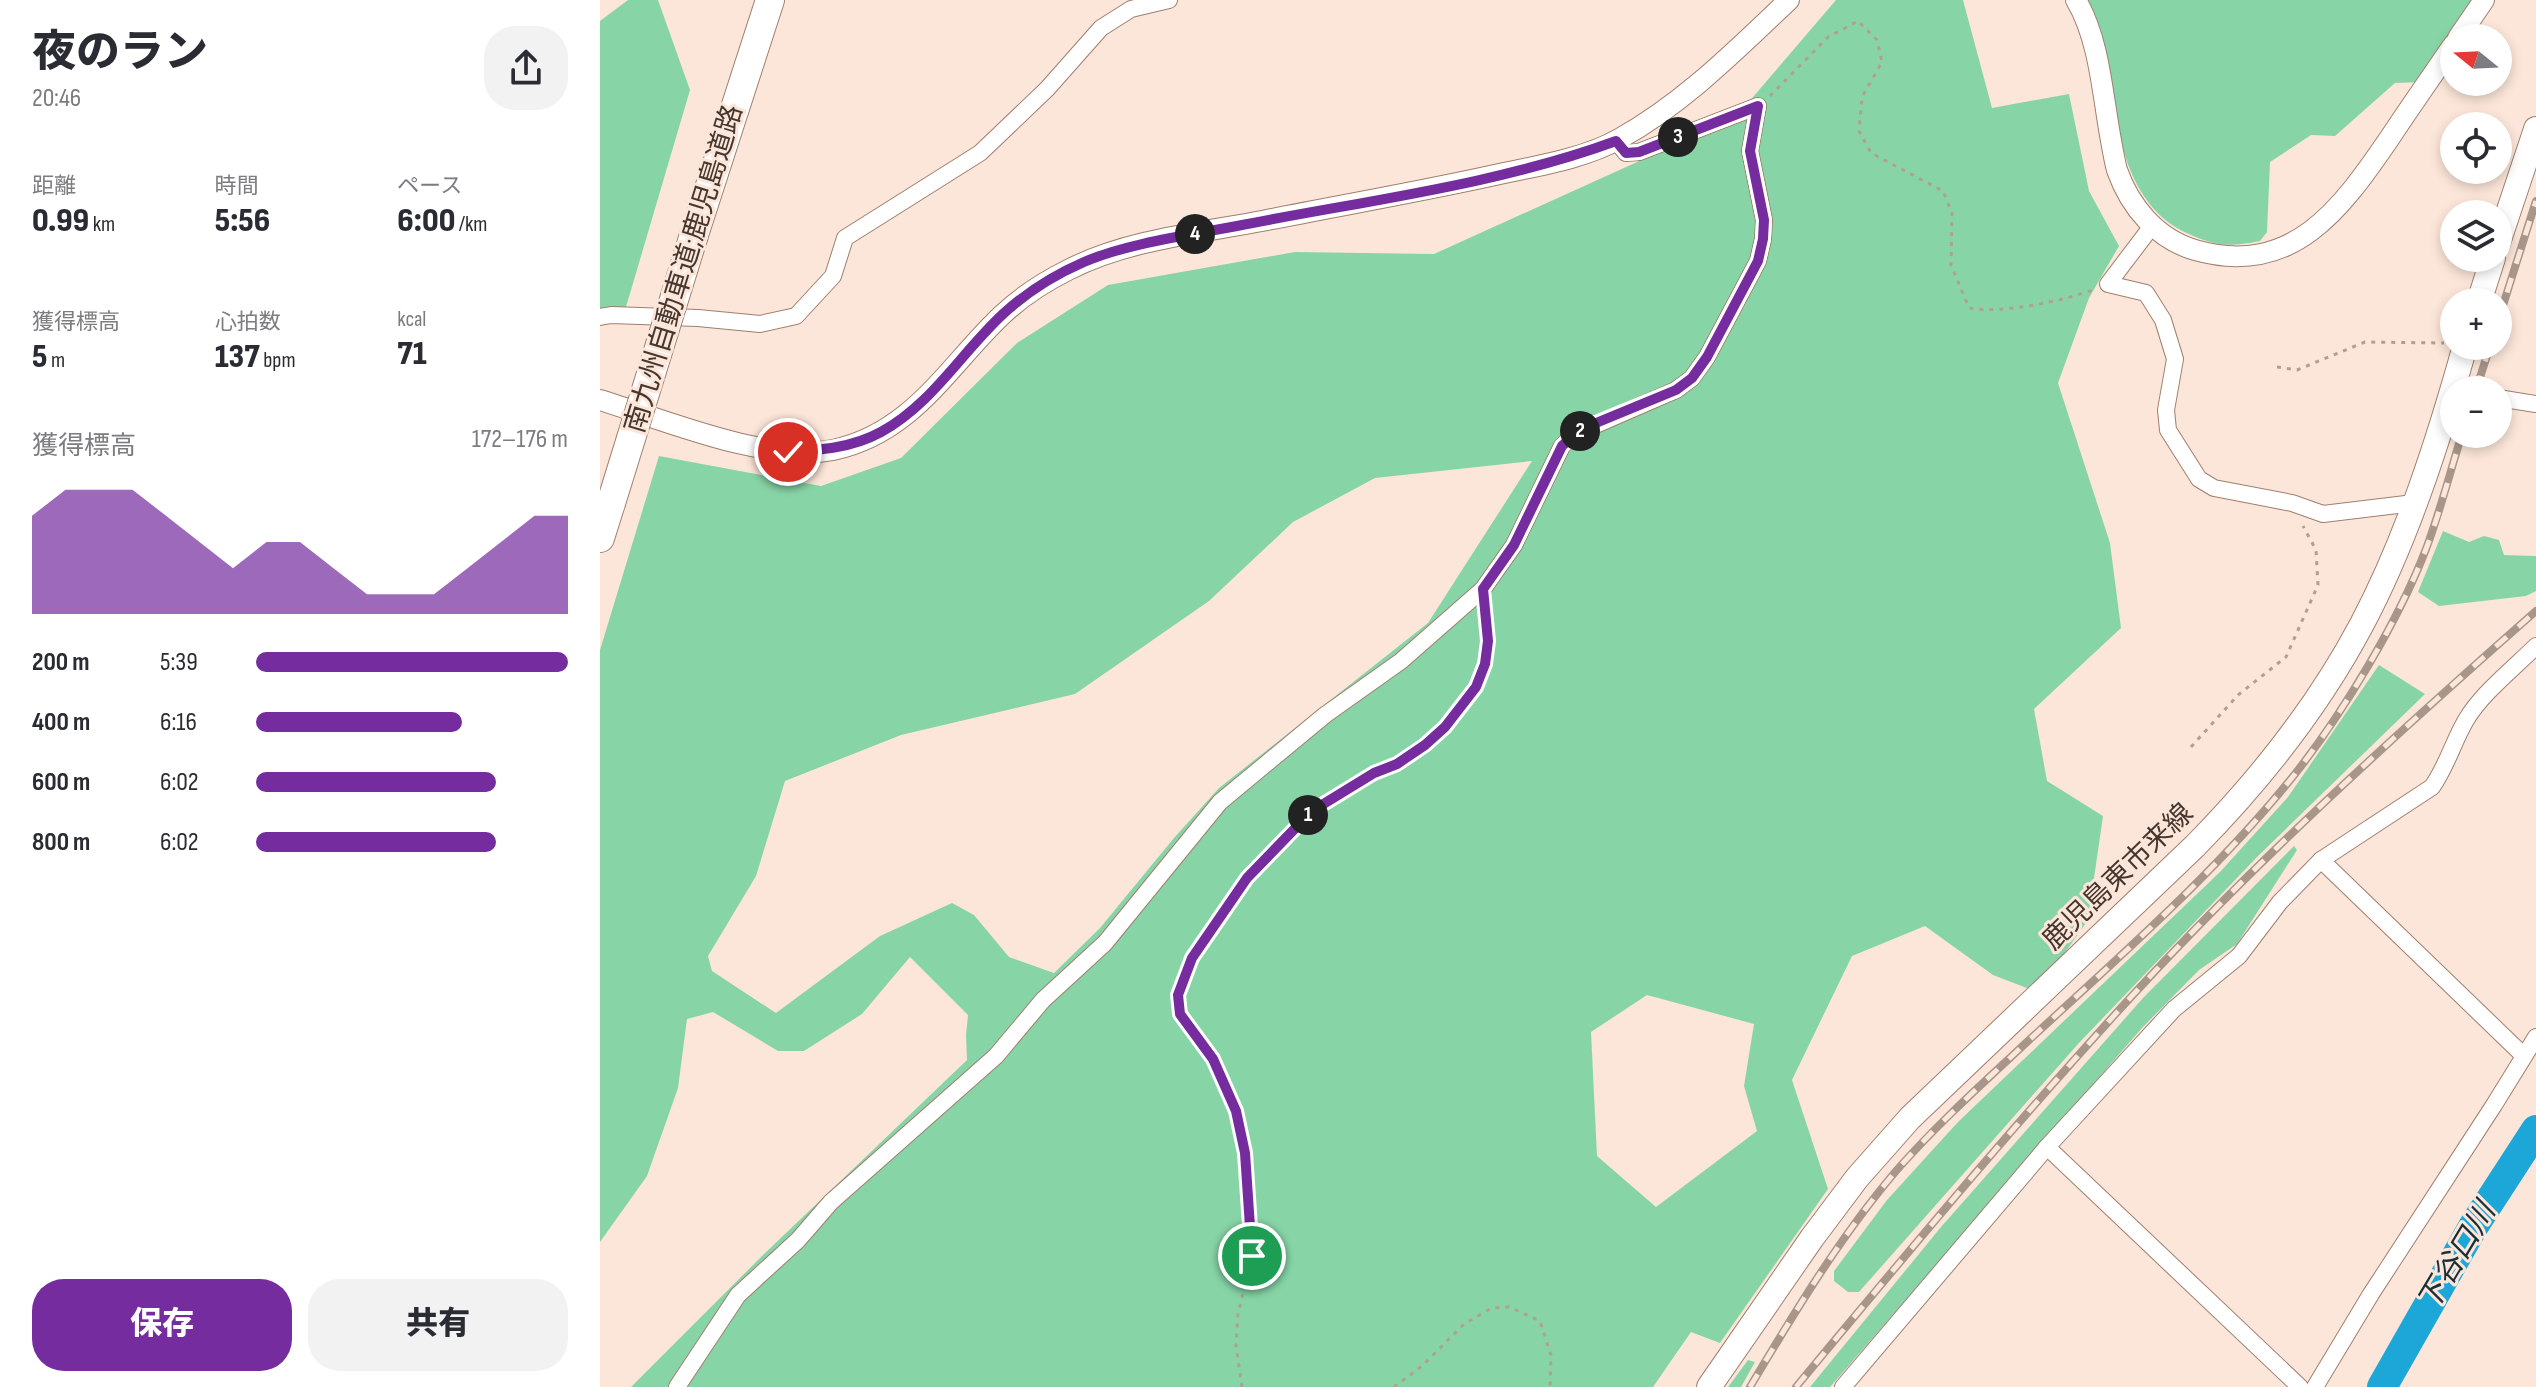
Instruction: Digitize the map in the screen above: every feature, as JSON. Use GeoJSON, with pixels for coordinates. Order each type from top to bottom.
{"type":"FeatureCollection","features":[{"type":"Feature","properties":{"kind":"highway","name":"南九州自動車道;鹿児島道路"},"geometry":{"type":"LineString","coordinates":[[600,538],[770,0]]}},
{"type":"Feature","properties":{"kind":"main road"},"geometry":{"type":"LineString","coordinates":[[2512,201],[2536,129]]}},
{"type":"Feature","properties":{"kind":"main road","name":"鹿児島東市来線"},"geometry":{"type":"LineString","coordinates":[[1709,1387],[1839,1202],[1910,1118],[2195,846],[2267,768],[2362,624],[2392,559],[2440,431]]}},
{"type":"Feature","properties":{"kind":"street"},"geometry":{"type":"LineString","coordinates":[[600,317],[698,318],[760,324],[796,316],[833,276],[845,238],[980,153],[1047,89],[1101,28],[1131,9],[1169,0]]}},
{"type":"Feature","properties":{"kind":"street"},"geometry":{"type":"LineString","coordinates":[[600,400],[741,444],[788,452],[833,450],[880,433],[914,409],[1002,315],[1040,284],[1086,261],[1151,242],[1543,164],[1616,141],[1705,79],[1789,0]]}},
{"type":"Feature","properties":{"kind":"street"},"geometry":{"type":"LineString","coordinates":[[2076,0],[2090,26],[2117,169],[2133,201],[2152,226],[2177,243],[2224,256],[2254,255],[2292,243],[2340,206],[2440,64]]}},
{"type":"Feature","properties":{"kind":"street"},"geometry":{"type":"LineString","coordinates":[[2468,24],[2484,0]]}},
{"type":"Feature","properties":{"kind":"street"},"geometry":{"type":"LineString","coordinates":[[1616,141],[1626,153],[1639,152],[1758,106]]}},
{"type":"Feature","properties":{"kind":"street"},"geometry":{"type":"LineString","coordinates":[[677,1387],[738,1295],[798,1240],[831,1202],[996,1056],[1043,1000],[1105,943],[1220,802],[1325,715],[1401,661],[1483,589],[1514,545],[1562,446],[1575,434],[1596,423],[1676,390],[1692,378],[1707,357],[1758,261],[1764,220],[1750,151],[1758,106]]}},
{"type":"Feature","properties":{"kind":"street"},"geometry":{"type":"LineString","coordinates":[[2152,226],[2108,284],[2146,293],[2163,320],[2175,359],[2166,410],[2168,430],[2199,479],[2214,488],[2292,503],[2323,514],[2414,503]]}},
{"type":"Feature","properties":{"kind":"street"},"geometry":{"type":"LineString","coordinates":[[2512,400],[2536,404]]}},
{"type":"Feature","properties":{"kind":"street"},"geometry":{"type":"LineString","coordinates":[[1843,1387],[2047,1147],[2174,1009],[2239,956],[2280,902],[2321,860],[2432,787],[2443,771],[2466,719],[2536,646]]}},
{"type":"Feature","properties":{"kind":"street"},"geometry":{"type":"LineString","coordinates":[[2321,860],[2523,1055]]}},
{"type":"Feature","properties":{"kind":"street"},"geometry":{"type":"LineString","coordinates":[[2315,1387],[2536,1037]]}},
{"type":"Feature","properties":{"kind":"street"},"geometry":{"type":"LineString","coordinates":[[2047,1147],[2300,1387]]}},
{"type":"Feature","properties":{"kind":"path"},"geometry":{"type":"LineString","coordinates":[[1758,106],[1828,37],[1858,21],[1877,40],[1882,62],[1862,97],[1859,131],[1871,153],[1943,191],[1952,213],[1951,265],[1969,308],[1986,311],[2015,308],[2078,296],[2108,284]]}},
{"type":"Feature","properties":{"kind":"path"},"geometry":{"type":"LineString","coordinates":[[2277,367],[2297,370],[2365,342],[2440,343]]}},
{"type":"Feature","properties":{"kind":"path"},"geometry":{"type":"LineString","coordinates":[[2191,747],[2238,695],[2286,657],[2318,585],[2316,550],[2292,503]]}},
{"type":"Feature","properties":{"kind":"path"},"geometry":{"type":"LineString","coordinates":[[1242,1387],[1236,1345],[1238,1314],[1252,1256],[1245,1153],[1236,1111],[1213,1059],[1180,1014],[1178,995],[1192,958],[1247,878],[1312,811],[1425,745],[1445,727],[1476,687],[1485,664],[1488,641],[1483,589]]}},
{"type":"Feature","properties":{"kind":"path"},"geometry":{"type":"LineString","coordinates":[[1394,1387],[1422,1366],[1464,1324],[1492,1308],[1509,1307],[1540,1321],[1551,1355],[1550,1387]]}},
{"type":"Feature","properties":{"kind":"green space"},"geometry":{"type":"Polygon","coordinates":[[[628,0],[658,0],[690,90],[626,307],[600,312],[600,21],[628,0]]]}},
{"type":"Feature","properties":{"kind":"green space"},"geometry":{"type":"Polygon","coordinates":[[[1836,0],[1963,0],[1992,108],[2069,94],[2089,191],[2119,246],[2089,298],[2058,383],[2110,543],[2121,628],[2034,709],[2047,781],[2103,816],[2088,920],[2037,992],[1993,975],[1925,926],[1852,956],[1792,1080],[1828,1189],[1720,1343],[1691,1332],[1653,1387],[631,1387],[763,1255],[967,1060],[968,1015],[910,957],[862,1014],[804,1051],[778,1051],[713,1012],[687,1019],[678,1088],[647,1176],[600,1242],[600,650],[659,456],[821,486],[901,458],[1017,343],[1108,285],[1295,252],[1434,254],[1646,158],[1747,104],[1836,0]],[[1532,461],[1375,478],[1293,522],[1209,601],[1075,694],[901,735],[785,781],[756,876],[708,956],[712,971],[776,1013],[880,936],[952,903],[974,915],[1009,957],[1054,973],[1100,928],[1219,788],[1428,623],[1532,461]],[[1647,995],[1591,1032],[1597,1156],[1656,1207],[1757,1131],[1744,1086],[1754,1024],[1647,995]]]}},
{"type":"Feature","properties":{"kind":"green space"},"geometry":{"type":"Polygon","coordinates":[[[2086,0],[2474,0],[2459,24],[2440,24],[2440,55],[2423,82],[2395,83],[2335,136],[2311,135],[2270,162],[2267,232],[2260,241],[2232,245],[2199,238],[2168,221],[2151,205],[2138,186],[2121,141],[2102,33],[2086,0]]]}},
{"type":"Feature","properties":{"kind":"green space"},"geometry":{"type":"Polygon","coordinates":[[[2443,531],[2469,542],[2484,536],[2499,540],[2504,555],[2536,556],[2536,591],[2526,596],[2439,606],[2418,592],[2443,531]]]}},
{"type":"Feature","properties":{"kind":"green space"},"geometry":{"type":"Polygon","coordinates":[[[2379,665],[2425,694],[2258,856],[2078,1044],[1859,1292],[1848,1292],[1834,1281],[1834,1271],[1887,1200],[1958,1122],[2220,872],[2288,797],[2379,665]]]}},
{"type":"Feature","properties":{"kind":"green space"},"geometry":{"type":"Polygon","coordinates":[[[2294,846],[2297,850],[2237,944],[2199,970],[2142,1028],[1830,1387],[1810,1387],[1941,1227],[2143,998],[2294,846]]]}},
{"type":"Feature","properties":{"kind":"green space"},"geometry":{"type":"Polygon","coordinates":[[[1748,1360],[1755,1362],[1741,1387],[1728,1387],[1748,1360]]]}},
{"type":"Feature","properties":{"kind":"waterway","name":"下谷口川"},"geometry":{"type":"LineString","coordinates":[[2382,1387],[2473,1227],[2536,1130]]}},
{"type":"Feature","properties":{"kind":"railway"},"geometry":{"type":"LineString","coordinates":[[2508,288],[2536,201]]}},
{"type":"Feature","properties":{"kind":"railway"},"geometry":{"type":"LineString","coordinates":[[2480,376],[2486,360]]}},
{"type":"Feature","properties":{"kind":"railway"},"geometry":{"type":"LineString","coordinates":[[1750,1387],[1837,1249],[1896,1171],[1967,1098],[2195,885],[2295,774],[2350,695],[2400,606],[2426,549],[2458,448]]}},
{"type":"Feature","properties":{"kind":"railway"},"geometry":{"type":"LineString","coordinates":[[1796,1387],[1996,1149],[2169,956],[2322,804],[2536,611]]}},
{"type":"Feature","properties":{"kind":"route"},"geometry":{"type":"LineString","coordinates":[[788,452],[833,450],[880,433],[931,394],[1002,315],[1040,284],[1086,261],[1151,242],[1543,164],[1616,141],[1626,153],[1639,152],[1758,106],[1750,151],[1764,220],[1763,239],[1758,261],[1707,357],[1692,378],[1676,390],[1596,423],[1575,434],[1562,446],[1514,545],[1483,589],[1488,641],[1485,664],[1476,687],[1445,727],[1425,745],[1312,811],[1247,878],[1192,958],[1178,995],[1180,1014],[1213,1059],[1236,1111],[1245,1153],[1252,1256]]}}]}
